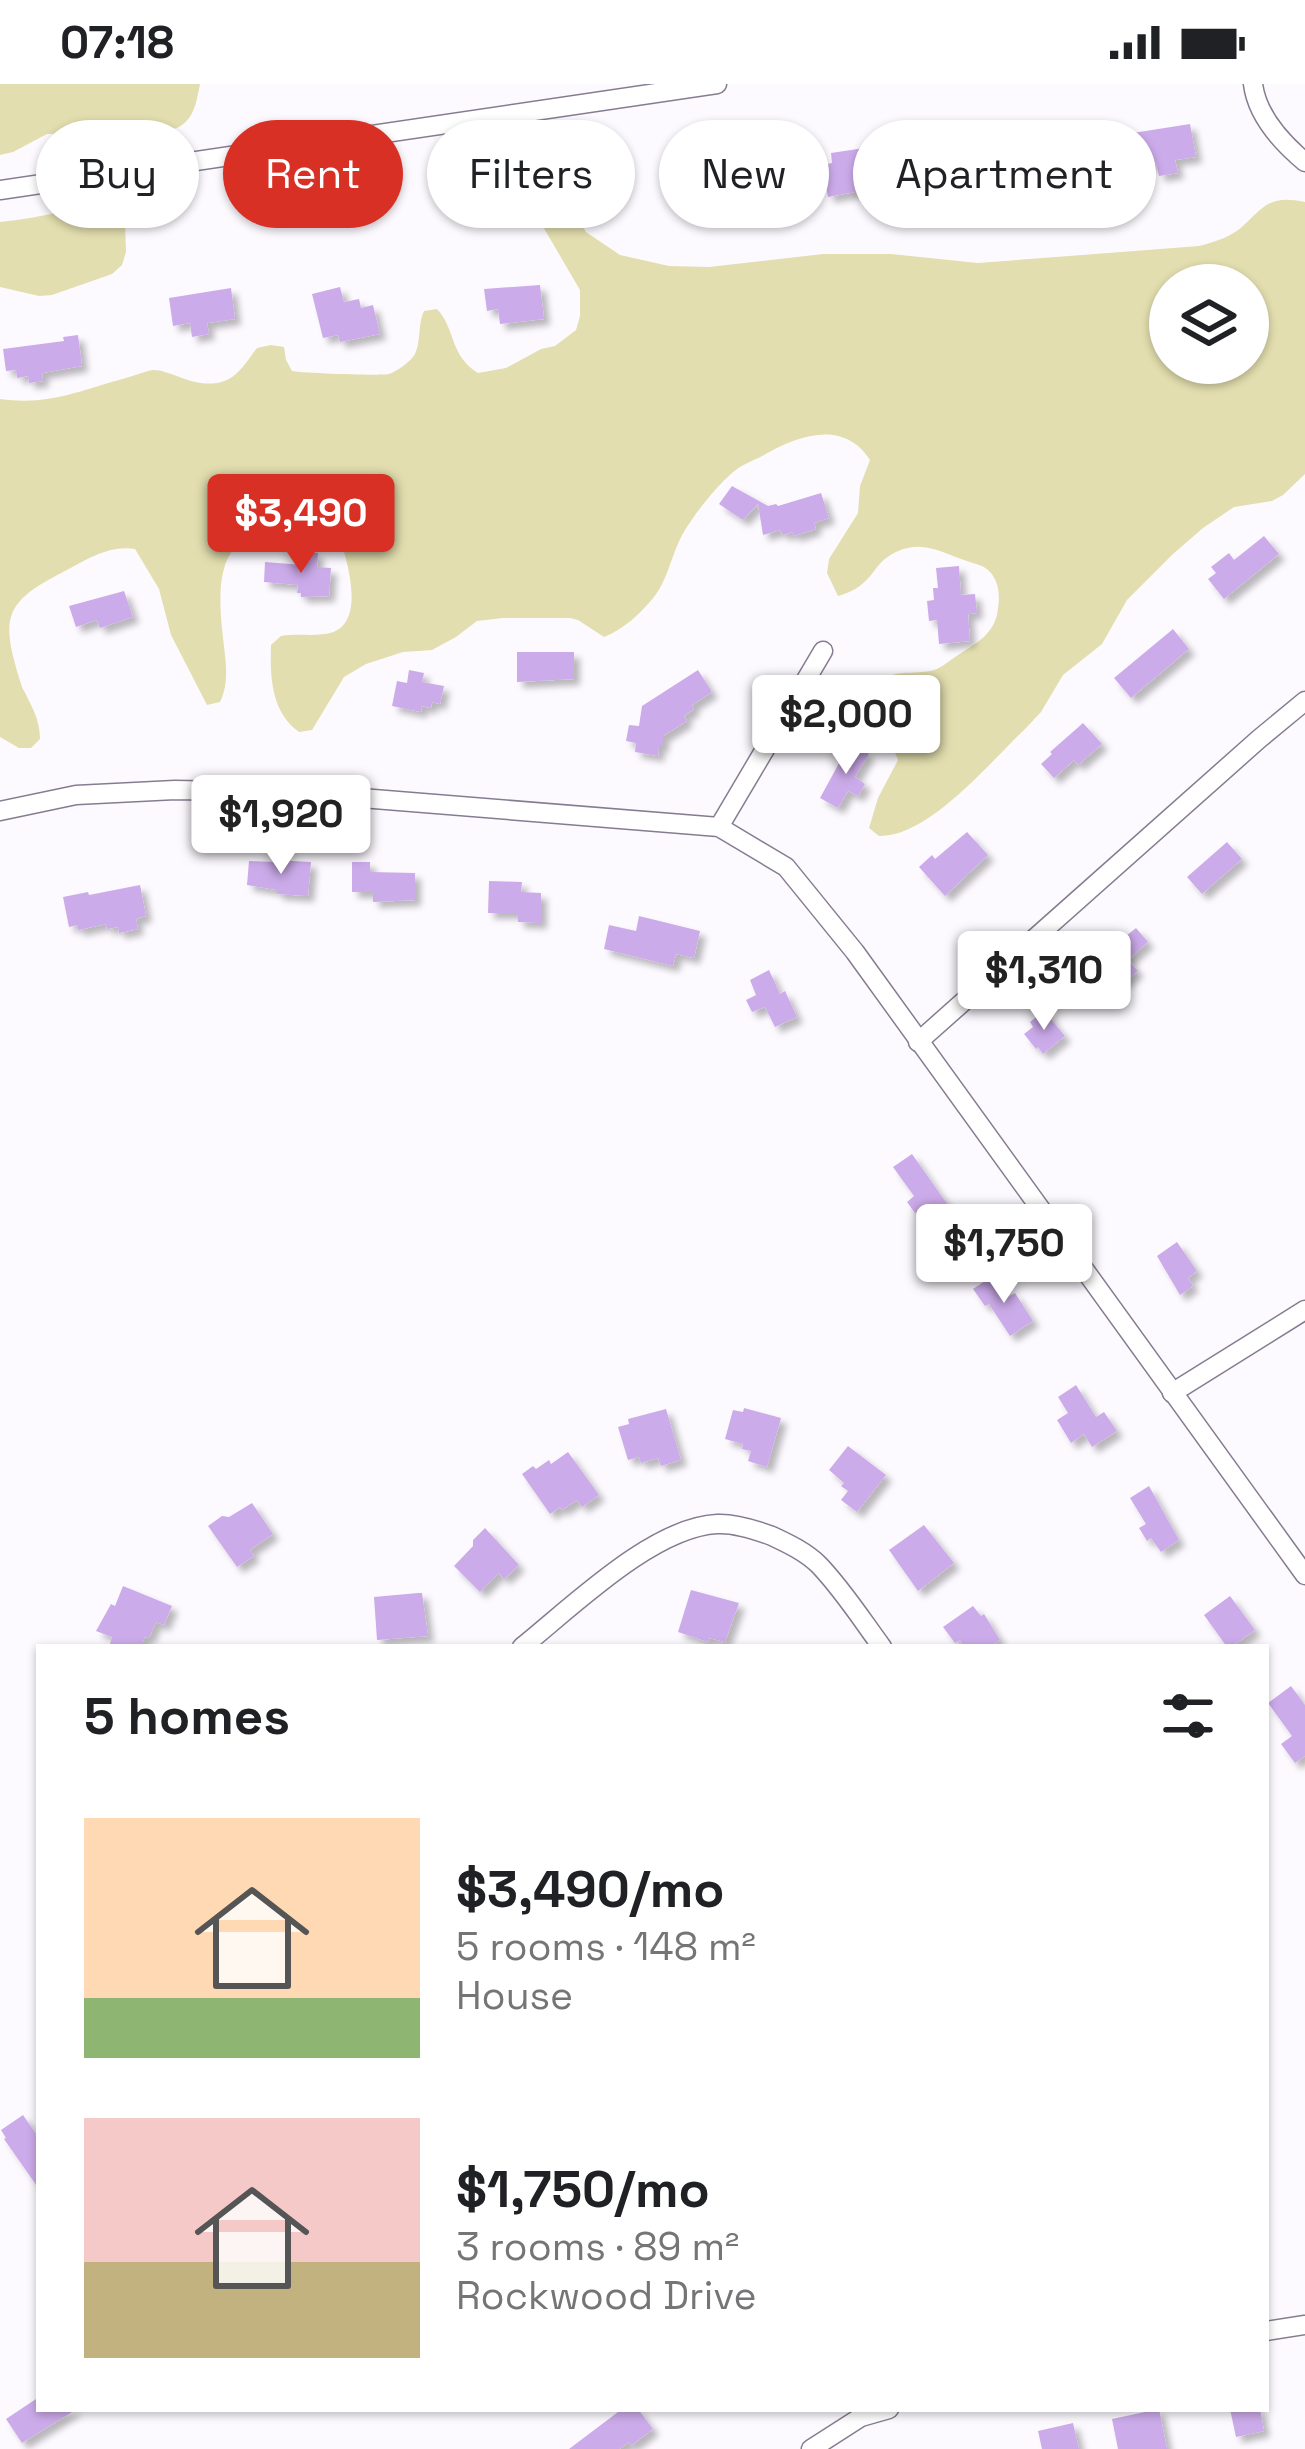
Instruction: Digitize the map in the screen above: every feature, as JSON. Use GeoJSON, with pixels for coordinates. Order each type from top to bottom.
{"type":"FeatureCollection","features":[{"type":"Feature","properties":{"kind":"street"},"geometry":{"type":"LineString","coordinates":[[0,190],[717,84]]}},
{"type":"Feature","properties":{"kind":"street"},"geometry":{"type":"LineString","coordinates":[[1253,84],[1255,97],[1279,140],[1305,162]]}},
{"type":"Feature","properties":{"kind":"street"},"geometry":{"type":"LineString","coordinates":[[719,827],[823,650]]}},
{"type":"Feature","properties":{"kind":"street"},"geometry":{"type":"LineString","coordinates":[[918,1042],[1305,701]]}},
{"type":"Feature","properties":{"kind":"street"},"geometry":{"type":"LineString","coordinates":[[0,811],[76,795],[265,792],[719,827],[786,867],[855,952],[1305,1575]]}},
{"type":"Feature","properties":{"kind":"street"},"geometry":{"type":"LineString","coordinates":[[1172,1393],[1305,1310]]}},
{"type":"Feature","properties":{"kind":"street"},"geometry":{"type":"LineString","coordinates":[[526,1644],[654,1545],[683,1531],[719,1524],[760,1532],[794,1546],[818,1563],[880,1644]]}},
{"type":"Feature","properties":{"kind":"street"},"geometry":{"type":"LineString","coordinates":[[1269,2330],[1305,2324]]}},
{"type":"Feature","properties":{"kind":"street"},"geometry":{"type":"LineString","coordinates":[[812,2449],[861,2417],[878,2412]]}},
{"type":"Feature","properties":{"kind":"shaded area"},"geometry":{"type":"Polygon","coordinates":[[[0,84],[200,84],[187,120],[36,120],[36,140],[0,155],[0,84]]]}},
{"type":"Feature","properties":{"kind":"shaded area"},"geometry":{"type":"Polygon","coordinates":[[[1305,202],[1305,474],[1272,501],[1234,507],[1173,554],[1127,600],[1102,644],[1063,675],[1026,728],[958,795],[898,833],[879,836],[869,828],[898,760],[878,716],[876,690],[893,675],[937,669],[978,641],[996,617],[998,590],[983,566],[915,547],[888,557],[859,586],[838,596],[827,573],[829,559],[858,513],[860,486],[870,460],[859,447],[834,435],[791,442],[732,473],[685,530],[654,597],[618,630],[604,637],[570,618],[477,621],[432,650],[403,652],[344,677],[312,730],[299,732],[278,704],[271,645],[281,636],[330,633],[348,617],[351,590],[339,535],[272,532],[238,545],[228,558],[221,592],[225,688],[220,702],[207,705],[171,635],[159,589],[135,549],[99,554],[44,582],[12,615],[9,628],[15,664],[40,739],[31,748],[19,748],[0,737],[0,399],[50,399],[153,370],[198,383],[217,383],[236,374],[257,348],[271,345],[284,347],[292,371],[389,374],[416,352],[424,311],[437,309],[469,366],[478,373],[506,368],[555,346],[576,330],[580,290],[544,228],[584,228],[620,255],[669,266],[709,267],[823,254],[891,254],[978,263],[1199,246],[1235,232],[1270,203],[1305,202]]]}},
{"type":"Feature","properties":{"kind":"shaded area"},"geometry":{"type":"Polygon","coordinates":[[[36,217],[36,228],[125,228],[122,265],[112,274],[52,295],[0,287],[0,222],[36,217]]]}},
{"type":"Feature","properties":{"kind":"building"},"geometry":{"type":"Polygon","coordinates":[[[1190,124],[1196,157],[1175,160],[1178,173],[1159,176],[1156,129],[1190,124]]]}},
{"type":"Feature","properties":{"kind":"building"},"geometry":{"type":"Polygon","coordinates":[[[853,150],[853,192],[829,197],[831,153],[853,150]]]}},
{"type":"Feature","properties":{"kind":"building"},"geometry":{"type":"Polygon","coordinates":[[[540,285],[544,319],[500,324],[498,309],[487,311],[484,289],[540,285]]]}},
{"type":"Feature","properties":{"kind":"building"},"geometry":{"type":"Polygon","coordinates":[[[340,287],[344,302],[359,299],[361,308],[373,305],[380,334],[340,342],[338,335],[323,338],[312,294],[340,287]]]}},
{"type":"Feature","properties":{"kind":"building"},"geometry":{"type":"Polygon","coordinates":[[[231,288],[235,319],[207,323],[209,334],[192,337],[190,323],[173,326],[169,298],[231,288]]]}},
{"type":"Feature","properties":{"kind":"building"},"geometry":{"type":"Polygon","coordinates":[[[78,335],[82,366],[42,373],[43,381],[29,383],[28,376],[17,378],[16,370],[6,371],[3,349],[78,335]]]}},
{"type":"Feature","properties":{"kind":"building"},"geometry":{"type":"Polygon","coordinates":[[[732,486],[768,506],[821,493],[829,518],[814,523],[816,529],[794,536],[780,530],[763,535],[758,504],[743,520],[719,504],[732,486]]]}},
{"type":"Feature","properties":{"kind":"building"},"geometry":{"type":"Polygon","coordinates":[[[1264,536],[1279,554],[1224,599],[1208,579],[1216,573],[1211,567],[1229,553],[1234,560],[1264,536]]]}},
{"type":"Feature","properties":{"kind":"building"},"geometry":{"type":"Polygon","coordinates":[[[304,552],[318,553],[317,567],[331,568],[329,596],[301,597],[298,585],[264,582],[265,562],[303,565],[304,552]]]}},
{"type":"Feature","properties":{"kind":"building"},"geometry":{"type":"Polygon","coordinates":[[[959,566],[961,595],[975,594],[977,613],[968,614],[970,641],[939,644],[937,620],[929,621],[927,601],[934,600],[933,588],[938,588],[936,568],[959,566]]]}},
{"type":"Feature","properties":{"kind":"building"},"geometry":{"type":"Polygon","coordinates":[[[124,591],[133,617],[100,628],[97,620],[76,627],[69,606],[124,591]]]}},
{"type":"Feature","properties":{"kind":"building"},"geometry":{"type":"Polygon","coordinates":[[[1173,629],[1189,649],[1131,698],[1114,678],[1173,629]]]}},
{"type":"Feature","properties":{"kind":"building"},"geometry":{"type":"Polygon","coordinates":[[[517,652],[574,652],[574,679],[517,682],[517,652]]]}},
{"type":"Feature","properties":{"kind":"building"},"geometry":{"type":"Polygon","coordinates":[[[409,670],[424,673],[422,682],[444,686],[440,704],[422,706],[421,712],[392,706],[397,681],[407,683],[409,670]]]}},
{"type":"Feature","properties":{"kind":"building"},"geometry":{"type":"Polygon","coordinates":[[[698,670],[712,692],[692,705],[694,709],[684,716],[687,721],[663,736],[658,756],[635,752],[636,743],[626,741],[629,725],[639,726],[642,706],[698,670]]]}},
{"type":"Feature","properties":{"kind":"building"},"geometry":{"type":"Polygon","coordinates":[[[1083,723],[1102,744],[1054,778],[1041,764],[1083,723]]]}},
{"type":"Feature","properties":{"kind":"building"},"geometry":{"type":"Polygon","coordinates":[[[850,743],[869,754],[855,777],[865,784],[858,796],[848,791],[838,808],[820,798],[850,743]]]}},
{"type":"Feature","properties":{"kind":"building"},"geometry":{"type":"Polygon","coordinates":[[[967,832],[988,855],[945,896],[919,867],[967,832]]]}},
{"type":"Feature","properties":{"kind":"building"},"geometry":{"type":"Polygon","coordinates":[[[1227,842],[1242,859],[1202,894],[1187,877],[1227,842]]]}},
{"type":"Feature","properties":{"kind":"building"},"geometry":{"type":"Polygon","coordinates":[[[249,861],[311,862],[308,896],[247,885],[249,861]]]}},
{"type":"Feature","properties":{"kind":"building"},"geometry":{"type":"Polygon","coordinates":[[[352,862],[370,862],[370,872],[415,873],[415,900],[373,902],[373,892],[352,892],[352,862]]]}},
{"type":"Feature","properties":{"kind":"building"},"geometry":{"type":"Polygon","coordinates":[[[489,881],[522,882],[521,892],[541,893],[541,923],[518,922],[518,913],[488,913],[489,881]]]}},
{"type":"Feature","properties":{"kind":"building"},"geometry":{"type":"Polygon","coordinates":[[[140,885],[146,916],[136,919],[138,929],[119,933],[118,927],[107,929],[106,924],[78,930],[77,925],[69,927],[63,897],[140,885]]]}},
{"type":"Feature","properties":{"kind":"building"},"geometry":{"type":"Polygon","coordinates":[[[639,916],[700,931],[694,958],[676,954],[673,966],[604,949],[609,925],[636,931],[639,916]]]}},
{"type":"Feature","properties":{"kind":"building"},"geometry":{"type":"Polygon","coordinates":[[[1136,928],[1148,942],[1128,960],[1138,971],[1123,983],[1096,960],[1136,928]]]}},
{"type":"Feature","properties":{"kind":"building"},"geometry":{"type":"Polygon","coordinates":[[[769,970],[797,1017],[775,1027],[765,1007],[752,1012],[746,1000],[756,995],[750,980],[769,970]]]}},
{"type":"Feature","properties":{"kind":"building"},"geometry":{"type":"Polygon","coordinates":[[[1044,1011],[1065,1036],[1043,1054],[1024,1034],[1044,1011]]]}},
{"type":"Feature","properties":{"kind":"building"},"geometry":{"type":"Polygon","coordinates":[[[912,1154],[955,1215],[938,1227],[924,1207],[915,1213],[907,1202],[914,1196],[893,1167],[912,1154]]]}},
{"type":"Feature","properties":{"kind":"building"},"geometry":{"type":"Polygon","coordinates":[[[1177,1242],[1197,1271],[1188,1278],[1193,1286],[1180,1295],[1157,1256],[1177,1242]]]}},
{"type":"Feature","properties":{"kind":"building"},"geometry":{"type":"Polygon","coordinates":[[[994,1275],[1008,1297],[1015,1293],[1033,1321],[1010,1336],[973,1289],[994,1275]]]}},
{"type":"Feature","properties":{"kind":"building"},"geometry":{"type":"Polygon","coordinates":[[[1076,1385],[1096,1417],[1104,1412],[1117,1431],[1092,1447],[1084,1434],[1071,1443],[1057,1420],[1068,1413],[1058,1397],[1076,1385]]]}},
{"type":"Feature","properties":{"kind":"building"},"geometry":{"type":"Polygon","coordinates":[[[744,1408],[781,1418],[767,1467],[748,1461],[751,1451],[742,1449],[743,1444],[725,1439],[733,1410],[743,1412],[744,1408]]]}},
{"type":"Feature","properties":{"kind":"building"},"geometry":{"type":"Polygon","coordinates":[[[666,1409],[681,1460],[661,1466],[658,1458],[641,1463],[639,1457],[628,1460],[618,1427],[629,1424],[628,1419],[666,1409]]]}},
{"type":"Feature","properties":{"kind":"building"},"geometry":{"type":"Polygon","coordinates":[[[848,1446],[886,1475],[857,1512],[841,1500],[848,1491],[829,1470],[848,1446]]]}},
{"type":"Feature","properties":{"kind":"building"},"geometry":{"type":"Polygon","coordinates":[[[568,1452],[599,1495],[582,1507],[577,1500],[550,1514],[522,1474],[568,1452]]]}},
{"type":"Feature","properties":{"kind":"building"},"geometry":{"type":"Polygon","coordinates":[[[1149,1486],[1179,1540],[1161,1552],[1139,1528],[1146,1524],[1130,1498],[1149,1486]]]}},
{"type":"Feature","properties":{"kind":"building"},"geometry":{"type":"Polygon","coordinates":[[[252,1503],[273,1534],[250,1550],[254,1556],[237,1567],[208,1526],[252,1503]]]}},
{"type":"Feature","properties":{"kind":"building"},"geometry":{"type":"Polygon","coordinates":[[[924,1525],[954,1563],[918,1591],[889,1550],[924,1525]]]}},
{"type":"Feature","properties":{"kind":"building"},"geometry":{"type":"Polygon","coordinates":[[[485,1528],[519,1565],[504,1579],[499,1573],[480,1592],[454,1566],[485,1528]]]}},
{"type":"Feature","properties":{"kind":"building"},"geometry":{"type":"Polygon","coordinates":[[[123,1586],[172,1606],[164,1625],[156,1622],[142,1644],[110,1644],[112,1637],[96,1631],[111,1604],[115,1606],[123,1586]]]}},
{"type":"Feature","properties":{"kind":"building"},"geometry":{"type":"Polygon","coordinates":[[[691,1590],[739,1603],[725,1642],[678,1632],[691,1590]]]}},
{"type":"Feature","properties":{"kind":"building"},"geometry":{"type":"Polygon","coordinates":[[[422,1593],[428,1636],[377,1640],[374,1597],[422,1593]]]}},
{"type":"Feature","properties":{"kind":"building"},"geometry":{"type":"Polygon","coordinates":[[[1230,1596],[1255,1630],[1235,1644],[1225,1644],[1204,1615],[1230,1596]]]}},
{"type":"Feature","properties":{"kind":"building"},"geometry":{"type":"Polygon","coordinates":[[[973,1606],[984,1614],[1000,1640],[955,1643],[943,1627],[973,1606]]]}},
{"type":"Feature","properties":{"kind":"building"},"geometry":{"type":"Polygon","coordinates":[[[1291,1686],[1305,1705],[1305,1756],[1295,1763],[1281,1744],[1292,1736],[1269,1702],[1291,1686]]]}},
{"type":"Feature","properties":{"kind":"building"},"geometry":{"type":"Polygon","coordinates":[[[23,2115],[36,2134],[36,2185],[4,2139],[1,2130],[23,2115]]]}},
{"type":"Feature","properties":{"kind":"building"},"geometry":{"type":"Polygon","coordinates":[[[36,2399],[36,2412],[72,2412],[22,2443],[6,2419],[36,2399]]]}},
{"type":"Feature","properties":{"kind":"building"},"geometry":{"type":"Polygon","coordinates":[[[618,2412],[640,2412],[653,2429],[619,2449],[569,2449],[618,2412]]]}},
{"type":"Feature","properties":{"kind":"building"},"geometry":{"type":"Polygon","coordinates":[[[1160,2412],[1167,2449],[1118,2449],[1112,2419],[1160,2412]]]}},
{"type":"Feature","properties":{"kind":"building"},"geometry":{"type":"Polygon","coordinates":[[[1231,2412],[1261,2412],[1264,2431],[1236,2437],[1231,2412]]]}},
{"type":"Feature","properties":{"kind":"building"},"geometry":{"type":"Polygon","coordinates":[[[1073,2423],[1079,2449],[1042,2449],[1038,2431],[1073,2423]]]}}]}
